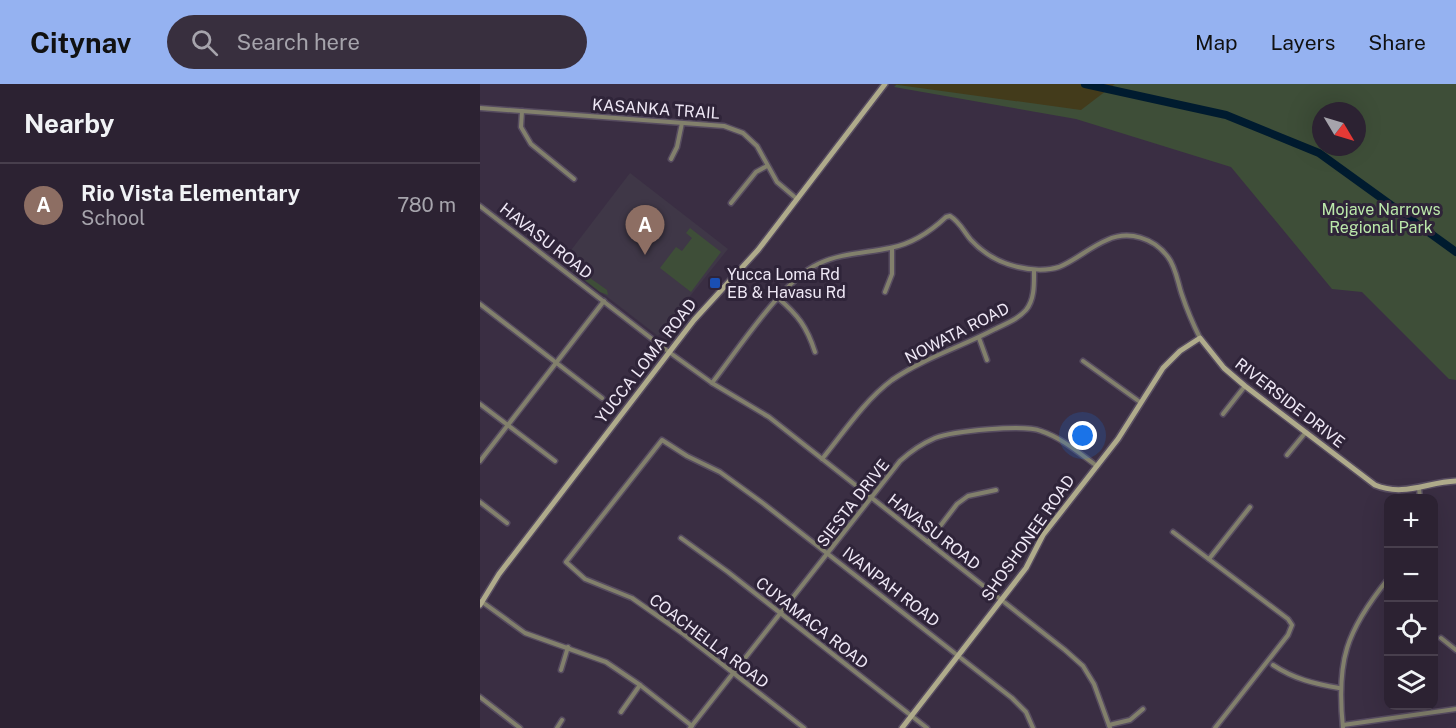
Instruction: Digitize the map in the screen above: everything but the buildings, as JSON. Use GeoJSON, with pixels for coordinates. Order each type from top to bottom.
{"type":"FeatureCollection","features":[{"type":"Feature","properties":{"kind":"street","name":"YUCCA LOMA ROAD"},"geometry":{"type":"LineString","coordinates":[[481,602],[499,574],[669,352],[712,299],[746,265],[885,84]]}},
{"type":"Feature","properties":{"kind":"street","name":"KASANKA TRAIL"},"geometry":{"type":"LineString","coordinates":[[480,108],[724,126],[743,133],[757,146],[777,182],[797,199]]}},
{"type":"Feature","properties":{"kind":"street"},"geometry":{"type":"LineString","coordinates":[[522,111],[521,127],[531,144],[574,179]]}},
{"type":"Feature","properties":{"kind":"street"},"geometry":{"type":"LineString","coordinates":[[671,159],[677,147],[682,123]]}},
{"type":"Feature","properties":{"kind":"street"},"geometry":{"type":"LineString","coordinates":[[731,203],[756,172],[767,166]]}},
{"type":"Feature","properties":{"kind":"street","name":"HAVASU ROAD"},"geometry":{"type":"LineString","coordinates":[[480,206],[669,352],[712,383],[769,417],[1083,666],[1094,684],[1110,727]]}},
{"type":"Feature","properties":{"kind":"street","name":"RIVERSIDE DRIVE"},"geometry":{"type":"LineString","coordinates":[[892,248],[915,240],[950,216],[956,219],[972,240],[991,256],[1008,264],[1034,270],[1057,268],[1108,239],[1125,235],[1143,238],[1158,245],[1170,259],[1200,338],[1224,368],[1245,386],[1375,485],[1394,490],[1456,482]]}},
{"type":"Feature","properties":{"kind":"street"},"geometry":{"type":"LineString","coordinates":[[712,383],[794,280],[818,264],[846,255],[892,248],[892,274],[885,292]]}},
{"type":"Feature","properties":{"kind":"street","name":"NOWATA ROAD"},"geometry":{"type":"LineString","coordinates":[[822,459],[871,398],[893,380],[927,359],[979,338],[1013,320],[1027,309],[1033,295],[1034,270]]}},
{"type":"Feature","properties":{"kind":"street"},"geometry":{"type":"LineString","coordinates":[[778,298],[797,315],[808,333],[815,352]]}},
{"type":"Feature","properties":{"kind":"street"},"geometry":{"type":"LineString","coordinates":[[480,461],[604,302]]}},
{"type":"Feature","properties":{"kind":"street"},"geometry":{"type":"LineString","coordinates":[[480,304],[602,398]]}},
{"type":"Feature","properties":{"kind":"street"},"geometry":{"type":"LineString","coordinates":[[979,338],[987,360]]}},
{"type":"Feature","properties":{"kind":"street","name":"SHOSHONEE ROAD"},"geometry":{"type":"LineString","coordinates":[[902,728],[1026,568],[1043,535],[1118,439],[1163,368],[1179,351],[1200,338]]}},
{"type":"Feature","properties":{"kind":"street"},"geometry":{"type":"LineString","coordinates":[[1083,361],[1140,402]]}},
{"type":"Feature","properties":{"kind":"street"},"geometry":{"type":"LineString","coordinates":[[1223,414],[1245,386]]}},
{"type":"Feature","properties":{"kind":"street"},"geometry":{"type":"LineString","coordinates":[[480,404],[555,461]]}},
{"type":"Feature","properties":{"kind":"street","name":"SIESTA DRIVE"},"geometry":{"type":"LineString","coordinates":[[691,727],[900,461],[915,448],[937,437],[1018,427],[1041,430],[1065,442],[1096,466]]}},
{"type":"Feature","properties":{"kind":"street"},"geometry":{"type":"LineString","coordinates":[[1287,455],[1306,432]]}},
{"type":"Feature","properties":{"kind":"street","name":"IVANPAH ROAD"},"geometry":{"type":"LineString","coordinates":[[566,562],[662,440],[687,456],[720,472],[959,655],[1012,698],[1026,712],[1033,728]]}},
{"type":"Feature","properties":{"kind":"street"},"geometry":{"type":"LineString","coordinates":[[1419,488],[1420,494]]}},
{"type":"Feature","properties":{"kind":"street"},"geometry":{"type":"LineString","coordinates":[[928,542],[957,504],[968,496],[996,490]]}},
{"type":"Feature","properties":{"kind":"street"},"geometry":{"type":"LineString","coordinates":[[480,502],[507,523]]}},
{"type":"Feature","properties":{"kind":"street"},"geometry":{"type":"LineString","coordinates":[[1209,560],[1250,507]]}},
{"type":"Feature","properties":{"kind":"street"},"geometry":{"type":"LineString","coordinates":[[1173,532],[1288,619],[1292,625],[1288,635],[1216,728]]}},
{"type":"Feature","properties":{"kind":"street","name":"CUYAMACA ROAD"},"geometry":{"type":"LineString","coordinates":[[681,538],[927,728]]}},
{"type":"Feature","properties":{"kind":"street","name":"COACHELLA ROAD"},"geometry":{"type":"LineString","coordinates":[[566,562],[585,579],[632,598],[682,633],[800,727]]}},
{"type":"Feature","properties":{"kind":"street"},"geometry":{"type":"LineString","coordinates":[[1384,585],[1372,599],[1350,637],[1342,662],[1340,688],[1343,726],[1456,709]]}},
{"type":"Feature","properties":{"kind":"street"},"geometry":{"type":"LineString","coordinates":[[481,602],[525,633],[606,662],[640,685],[691,727]]}},
{"type":"Feature","properties":{"kind":"street"},"geometry":{"type":"LineString","coordinates":[[1441,638],[1456,650]]}},
{"type":"Feature","properties":{"kind":"street"},"geometry":{"type":"LineString","coordinates":[[561,670],[568,647]]}},
{"type":"Feature","properties":{"kind":"street"},"geometry":{"type":"LineString","coordinates":[[1274,665],[1289,676],[1314,684],[1340,688]]}},
{"type":"Feature","properties":{"kind":"street"},"geometry":{"type":"LineString","coordinates":[[621,712],[640,685]]}},
{"type":"Feature","properties":{"kind":"street"},"geometry":{"type":"LineString","coordinates":[[480,697],[520,728]]}},
{"type":"Feature","properties":{"kind":"street"},"geometry":{"type":"LineString","coordinates":[[1110,727],[1130,720],[1143,709]]}},
{"type":"Feature","properties":{"kind":"street"},"geometry":{"type":"LineString","coordinates":[[557,728],[562,720]]}},
{"type":"Feature","properties":{"kind":"shaded area"},"geometry":{"type":"Polygon","coordinates":[[[630,173],[728,249],[658,336],[562,262],[630,173]]]}},
{"type":"Feature","properties":{"kind":"green space","name":"Mojave Narrows Regional Park"},"geometry":{"type":"Polygon","coordinates":[[[897,84],[1456,84],[1456,380],[1449,379],[1362,292],[1332,289],[1231,167],[1076,119],[894,87],[897,84]]]}},
{"type":"Feature","properties":{"kind":"green space"},"geometry":{"type":"Polygon","coordinates":[[[690,228],[721,252],[691,292],[660,268],[676,247],[682,251],[692,238],[686,233],[690,228]]]}},
{"type":"Feature","properties":{"kind":"green space"},"geometry":{"type":"Polygon","coordinates":[[[573,266],[607,290],[608,295],[600,292],[574,272],[571,267],[573,266]]]}},
{"type":"Feature","properties":{"kind":"sand"},"geometry":{"type":"Polygon","coordinates":[[[891,84],[1115,84],[1081,110],[891,84]]]}},
{"type":"Feature","properties":{"kind":"waterway"},"geometry":{"type":"LineString","coordinates":[[1085,84],[1226,115],[1319,153],[1456,252]]}},
{"type":"Feature","properties":{"kind":"place","name":"Rio Vista Elementary"},"geometry":{"type":"Point","coordinates":[645,255]}},
{"type":"Feature","properties":{"kind":"place","name":"Yucca Loma Rd EB & Havasu Rd"},"geometry":{"type":"Point","coordinates":[715,283]}}]}
